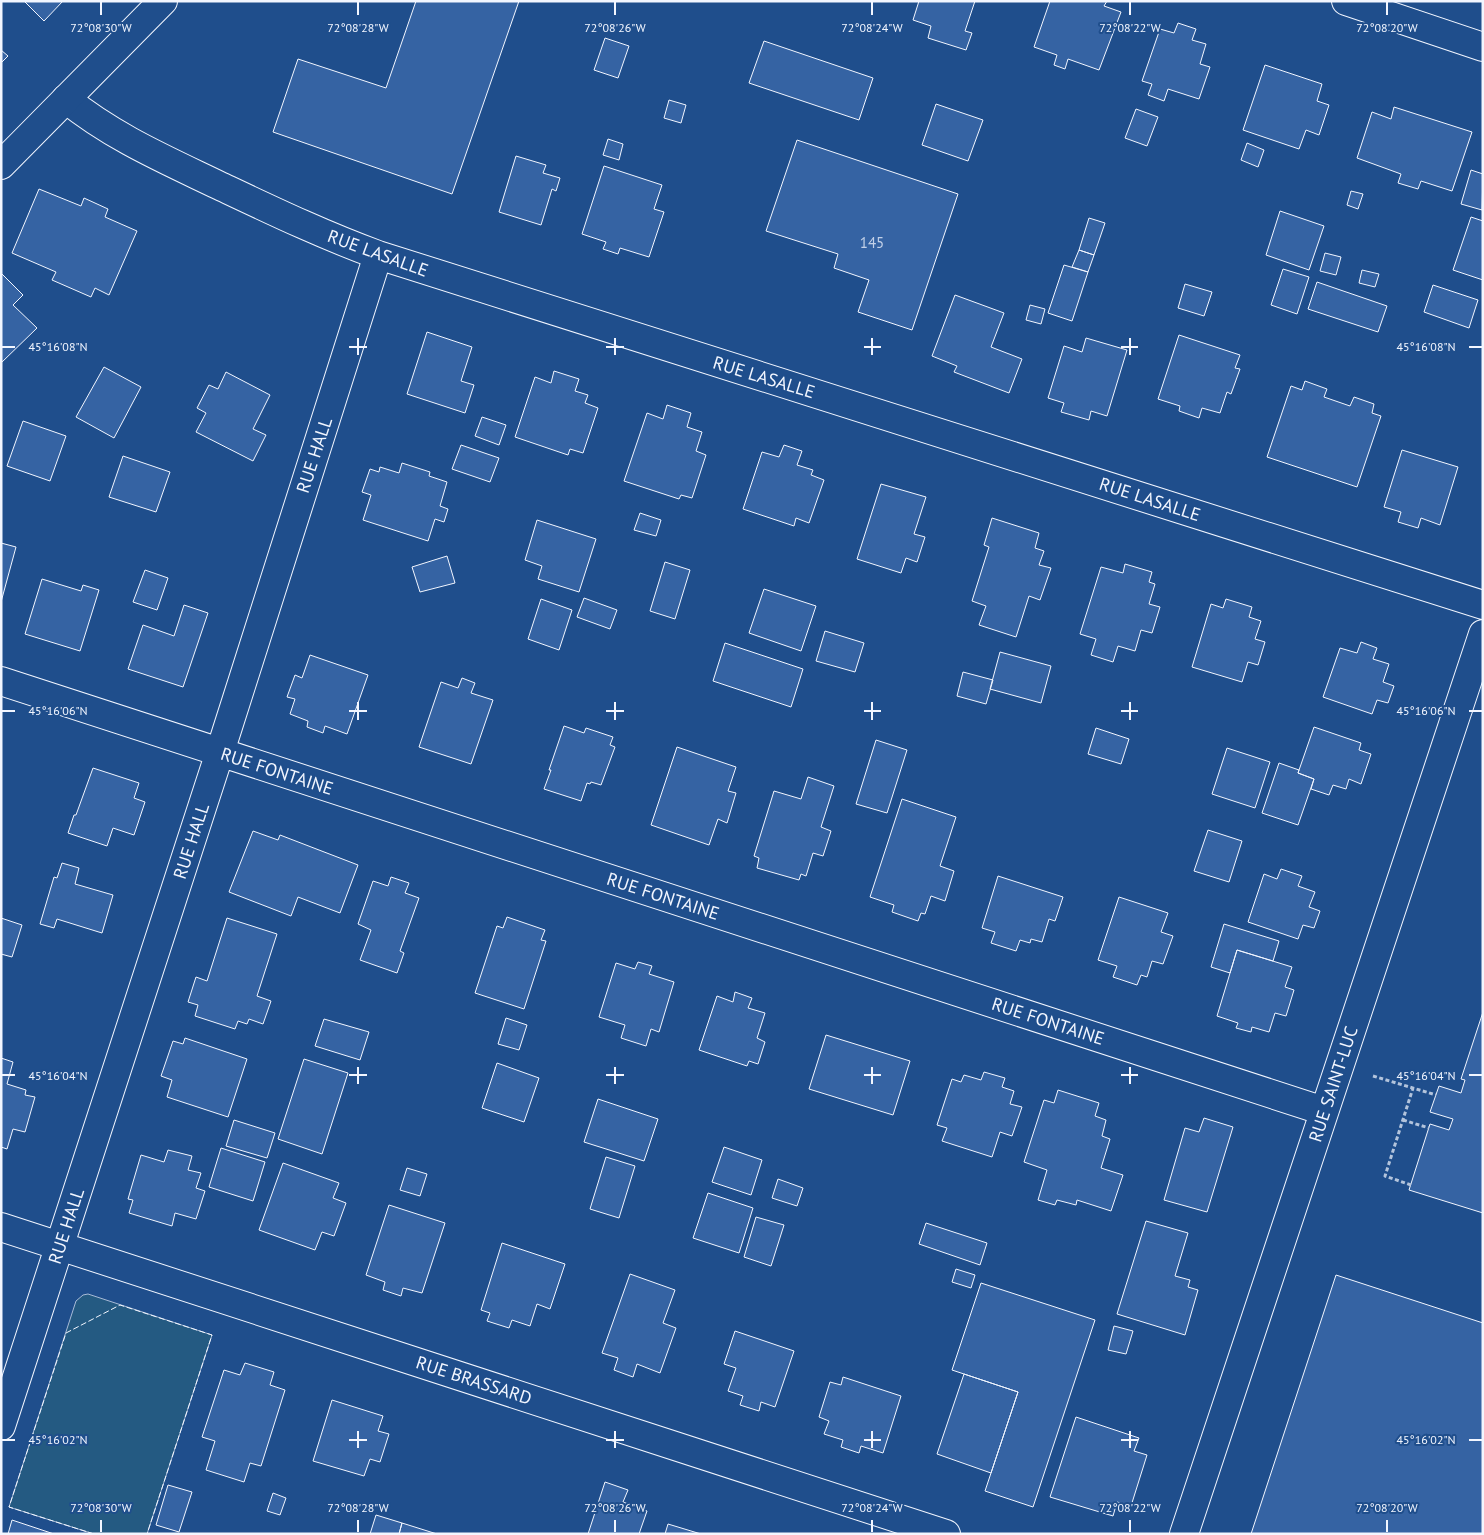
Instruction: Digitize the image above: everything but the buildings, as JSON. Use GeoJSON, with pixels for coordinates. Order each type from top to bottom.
{"type":"FeatureCollection","features":[{"type":"Feature","properties":{"kind":"street"},"geometry":{"type":"LineString","coordinates":[[1,165],[163,1]]}},
{"type":"Feature","properties":{"kind":"street"},"geometry":{"type":"LineString","coordinates":[[1346,1],[1483,47]]}},
{"type":"Feature","properties":{"kind":"street","name":"RUE LASALLE"},"geometry":{"type":"LineString","coordinates":[[66,99],[126,141],[307,227],[378,255],[1483,605]]}},
{"type":"Feature","properties":{"kind":"street","name":"RUE HALL"},"geometry":{"type":"LineString","coordinates":[[1,1426],[220,752],[378,255]]}},
{"type":"Feature","properties":{"kind":"street","name":"RUE SAINT-LUC"},"geometry":{"type":"LineString","coordinates":[[1184,1534],[1483,634]]}},
{"type":"Feature","properties":{"kind":"street","name":"RUE FONTAINE"},"geometry":{"type":"LineString","coordinates":[[1,681],[1324,1110]]}},
{"type":"Feature","properties":{"kind":"street","name":"RUE BRASSARD"},"geometry":{"type":"LineString","coordinates":[[1,1227],[946,1534]]}},
{"type":"Feature","properties":{"kind":"path"},"geometry":{"type":"LineString","coordinates":[[1339,1065],[1436,1096]]}},
{"type":"Feature","properties":{"kind":"path"},"geometry":{"type":"LineString","coordinates":[[1410,1185],[1385,1176],[1413,1088]]}},
{"type":"Feature","properties":{"kind":"path"},"geometry":{"type":"LineString","coordinates":[[1403,1120],[1429,1128]]}},
{"type":"Feature","properties":{"kind":"shaded area"},"geometry":{"type":"Polygon","coordinates":[[[88,1294],[212,1335],[147,1534],[94,1534],[9,1507],[76,1301],[83,1295],[88,1294]]]}},
{"type":"Feature","properties":{"kind":"fence"},"geometry":{"type":"LineString","coordinates":[[94,1534],[9,1507],[66,1333],[120,1305],[212,1335],[147,1534]]}}]}
